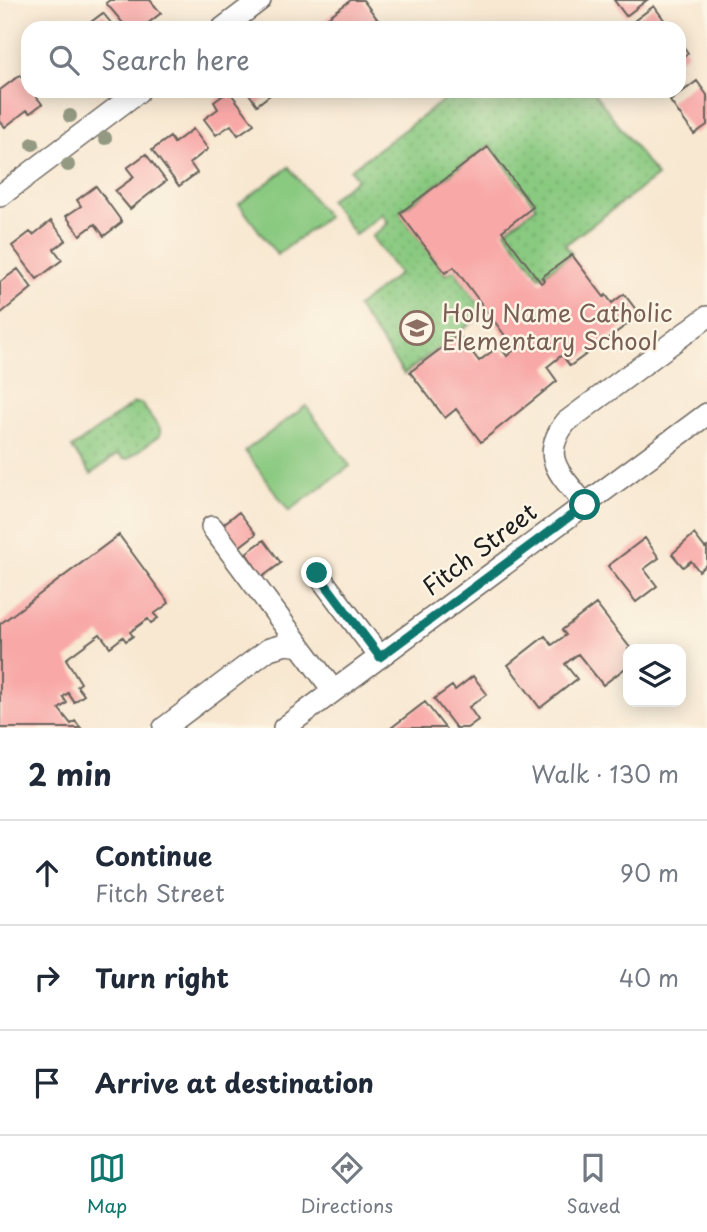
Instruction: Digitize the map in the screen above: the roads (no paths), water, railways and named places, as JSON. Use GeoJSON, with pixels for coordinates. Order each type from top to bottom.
{"type":"FeatureCollection","features":[{"type":"Feature","properties":{"kind":"street"},"geometry":{"type":"LineString","coordinates":[[232,21],[260,0]]}},
{"type":"Feature","properties":{"kind":"street"},"geometry":{"type":"LineString","coordinates":[[0,196],[130,98]]}},
{"type":"Feature","properties":{"kind":"street"},"geometry":{"type":"LineString","coordinates":[[585,505],[555,465],[554,437],[566,422],[707,317]]}},
{"type":"Feature","properties":{"kind":"street","name":"Fitch Street"},"geometry":{"type":"LineString","coordinates":[[284,728],[707,414]]}},
{"type":"Feature","properties":{"kind":"street"},"geometry":{"type":"LineString","coordinates":[[212,527],[333,691]]}},
{"type":"Feature","properties":{"kind":"street"},"geometry":{"type":"LineString","coordinates":[[317,573],[380,657]]}},
{"type":"Feature","properties":{"kind":"street"},"geometry":{"type":"LineString","coordinates":[[163,728],[269,649],[287,644],[300,646]]}},
{"type":"Feature","properties":{"kind":"place","name":"Holy Name Catholic Elementary School"},"geometry":{"type":"Point","coordinates":[417,328]}}]}
